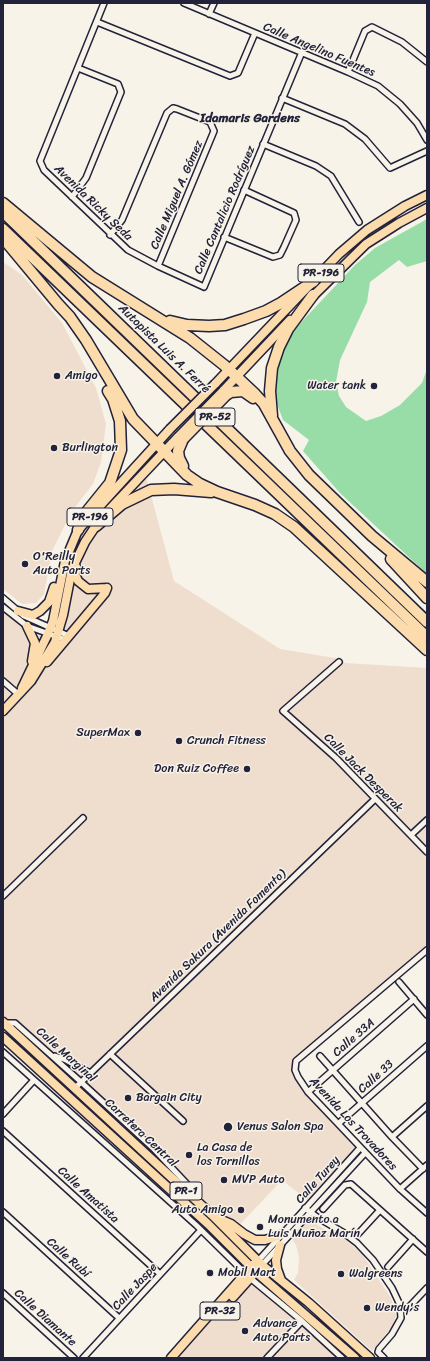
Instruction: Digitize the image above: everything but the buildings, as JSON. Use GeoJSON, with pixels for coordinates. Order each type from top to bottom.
{"type":"FeatureCollection","features":[{"type":"Feature","properties":{"kind":"highway"},"geometry":{"type":"LineString","coordinates":[[3,203],[75,265],[160,318],[201,346],[237,377],[264,404],[290,451],[299,464],[372,536],[427,582]]}},
{"type":"Feature","properties":{"kind":"highway","name":"Autopista Luis A. Ferré"},"geometry":{"type":"LineString","coordinates":[[3,212],[427,622]]}},
{"type":"Feature","properties":{"kind":"highway","name":"Autopista Luis A. Ferré"},"geometry":{"type":"LineString","coordinates":[[3,229],[427,637]]}},
{"type":"Feature","properties":{"kind":"highway"},"geometry":{"type":"LineString","coordinates":[[3,238],[70,317],[83,335],[134,419],[185,472],[200,484],[275,514],[294,527],[427,650]]}},
{"type":"Feature","properties":{"kind":"highway"},"geometry":{"type":"LineString","coordinates":[[160,318],[187,325],[209,326],[244,320],[266,311],[291,297],[314,281]]}},
{"type":"Feature","properties":{"kind":"highway"},"geometry":{"type":"LineString","coordinates":[[272,418],[270,391],[272,368],[288,329],[313,295]]}},
{"type":"Feature","properties":{"kind":"highway"},"geometry":{"type":"LineString","coordinates":[[58,304],[113,399],[120,421],[121,450],[114,474],[103,493],[85,514],[78,530]]}},
{"type":"Feature","properties":{"kind":"highway"},"geometry":{"type":"LineString","coordinates":[[185,472],[179,458],[178,451],[180,438],[224,393],[243,391],[250,395],[272,418]]}},
{"type":"Feature","properties":{"kind":"highway"},"geometry":{"type":"LineString","coordinates":[[96,526],[122,504],[152,490],[174,489],[217,492]]}},
{"type":"Feature","properties":{"kind":"highway"},"geometry":{"type":"LineString","coordinates":[[372,536],[427,598]]}},
{"type":"Feature","properties":{"kind":"highway"},"geometry":{"type":"LineString","coordinates":[[340,570],[368,601],[427,659]]}},
{"type":"Feature","properties":{"kind":"main road","name":"PR-196"},"geometry":{"type":"LineString","coordinates":[[3,711],[31,675],[57,634],[72,569],[85,542],[102,517],[161,447],[170,429],[339,254],[367,230],[405,206],[427,195]]}},
{"type":"Feature","properties":{"kind":"main road","name":"PR-196"},"geometry":{"type":"LineString","coordinates":[[224,393],[313,295],[366,244],[394,226],[427,208]]}},
{"type":"Feature","properties":{"kind":"main road","name":"PR-196"},"geometry":{"type":"LineString","coordinates":[[31,675],[53,621],[65,560],[78,530],[161,447],[180,438]]}},
{"type":"Feature","properties":{"kind":"main road"},"geometry":{"type":"LineString","coordinates":[[18,611],[33,615],[45,608],[49,602],[56,580],[65,560]]}},
{"type":"Feature","properties":{"kind":"main road"},"geometry":{"type":"LineString","coordinates":[[31,675],[68,638],[105,593],[107,588],[88,590],[82,585],[78,581],[75,574],[77,560]]}},
{"type":"Feature","properties":{"kind":"main road"},"geometry":{"type":"LineString","coordinates":[[27,626],[34,643],[31,675]]}},
{"type":"Feature","properties":{"kind":"main road","name":"Carretera Central"},"geometry":{"type":"LineString","coordinates":[[4,1022],[78,1085],[260,1263],[309,1303],[370,1358]]}},
{"type":"Feature","properties":{"kind":"main road","name":"Carretera Central"},"geometry":{"type":"LineString","coordinates":[[3,1037],[208,1224],[251,1273],[355,1358]]}},
{"type":"Feature","properties":{"kind":"main road"},"geometry":{"type":"LineString","coordinates":[[31,1062],[49,1072],[60,1082],[78,1085],[81,1100],[94,1113],[100,1126]]}},
{"type":"Feature","properties":{"kind":"main road"},"geometry":{"type":"LineString","coordinates":[[212,1216],[231,1224],[255,1240],[265,1240],[281,1235]]}},
{"type":"Feature","properties":{"kind":"main road"},"geometry":{"type":"LineString","coordinates":[[280,1245],[276,1260],[277,1269],[282,1281]]}},
{"type":"Feature","properties":{"kind":"main road","name":"PR-32"},"geometry":{"type":"LineString","coordinates":[[177,1358],[260,1263]]}},
{"type":"Feature","properties":{"kind":"main road"},"geometry":{"type":"LineString","coordinates":[[171,1358],[251,1273]]}},
{"type":"Feature","properties":{"kind":"street","name":"Avenida Ricky Seda"},"geometry":{"type":"LineString","coordinates":[[104,3],[40,161],[44,170],[128,250],[158,266],[204,287]]}},
{"type":"Feature","properties":{"kind":"street","name":"Calle Angelino Fuentes"},"geometry":{"type":"LineString","coordinates":[[184,3],[302,52],[378,86],[400,104],[417,123],[427,140]]}},
{"type":"Feature","properties":{"kind":"street"},"geometry":{"type":"LineString","coordinates":[[209,14],[214,3]]}},
{"type":"Feature","properties":{"kind":"street"},"geometry":{"type":"LineString","coordinates":[[97,22],[230,76],[238,74],[255,33]]}},
{"type":"Feature","properties":{"kind":"street"},"geometry":{"type":"LineString","coordinates":[[348,72],[364,31],[372,27],[402,42],[427,62]]}},
{"type":"Feature","properties":{"kind":"street","name":"Calle Cantalicio Rodríguez"},"geometry":{"type":"LineString","coordinates":[[204,287],[302,52]]}},
{"type":"Feature","properties":{"kind":"street"},"geometry":{"type":"LineString","coordinates":[[72,197],[86,178],[121,92],[118,84],[78,68]]}},
{"type":"Feature","properties":{"kind":"street"},"geometry":{"type":"LineString","coordinates":[[282,98],[345,124],[364,139],[390,168],[427,150]]}},
{"type":"Feature","properties":{"kind":"street","name":"Calle Miguel A. Gómez"},"geometry":{"type":"LineString","coordinates":[[110,234],[122,220],[168,113],[173,108],[210,122],[214,131],[158,266]]}},
{"type":"Feature","properties":{"kind":"street"},"geometry":{"type":"LineString","coordinates":[[263,144],[316,166],[331,176],[359,222]]}},
{"type":"Feature","properties":{"kind":"street"},"geometry":{"type":"LineString","coordinates":[[224,237],[273,257],[280,255],[296,220],[294,213],[244,190]]}},
{"type":"Feature","properties":{"kind":"street"},"geometry":{"type":"LineString","coordinates":[[3,598],[18,611],[31,619],[49,630],[68,638]]}},
{"type":"Feature","properties":{"kind":"street"},"geometry":{"type":"LineString","coordinates":[[3,615],[5,609],[27,626],[49,630]]}},
{"type":"Feature","properties":{"kind":"street","name":"Calle Jack Desperak"},"geometry":{"type":"LineString","coordinates":[[339,662],[283,711],[336,758],[427,852]]}},
{"type":"Feature","properties":{"kind":"street"},"geometry":{"type":"LineString","coordinates":[[3,681],[19,692]]}},
{"type":"Feature","properties":{"kind":"street","name":"Avenida Sakura (Avenida Fomento)"},"geometry":{"type":"LineString","coordinates":[[78,1085],[375,799]]}},
{"type":"Feature","properties":{"kind":"street"},"geometry":{"type":"LineString","coordinates":[[3,896],[83,818]]}},
{"type":"Feature","properties":{"kind":"street"},"geometry":{"type":"LineString","coordinates":[[411,835],[427,820]]}},
{"type":"Feature","properties":{"kind":"street","name":"Avenida Los Trovadores"},"geometry":{"type":"LineString","coordinates":[[427,950],[296,1061],[296,1072],[308,1092],[400,1189],[427,1213]]}},
{"type":"Feature","properties":{"kind":"street"},"geometry":{"type":"LineString","coordinates":[[399,982],[427,1015]]}},
{"type":"Feature","properties":{"kind":"street","name":"Calle 33A"},"geometry":{"type":"LineString","coordinates":[[308,1092],[414,1000]]}},
{"type":"Feature","properties":{"kind":"street","name":"Calle Marginal"},"geometry":{"type":"LineString","coordinates":[[4,1022],[15,1023],[53,1056],[78,1085]]}},
{"type":"Feature","properties":{"kind":"street","name":"Calle 33"},"geometry":{"type":"LineString","coordinates":[[338,1123],[362,1104],[427,1046]]}},
{"type":"Feature","properties":{"kind":"street"},"geometry":{"type":"LineString","coordinates":[[3,1052],[251,1273],[342,1358]]}},
{"type":"Feature","properties":{"kind":"street"},"geometry":{"type":"LineString","coordinates":[[110,1054],[183,1121]]}},
{"type":"Feature","properties":{"kind":"street"},"geometry":{"type":"LineString","coordinates":[[53,1056],[66,1060],[90,1073]]}},
{"type":"Feature","properties":{"kind":"street"},"geometry":{"type":"LineString","coordinates":[[320,1056],[392,1137],[425,1167],[400,1189]]}},
{"type":"Feature","properties":{"kind":"street"},"geometry":{"type":"LineString","coordinates":[[3,1114],[34,1080]]}},
{"type":"Feature","properties":{"kind":"street"},"geometry":{"type":"LineString","coordinates":[[392,1137],[427,1106]]}},
{"type":"Feature","properties":{"kind":"street","name":"Calle Amatista"},"geometry":{"type":"LineString","coordinates":[[3,1131],[160,1274]]}},
{"type":"Feature","properties":{"kind":"street","name":"Calle Turey"},"geometry":{"type":"LineString","coordinates":[[260,1263],[281,1235],[360,1148]]}},
{"type":"Feature","properties":{"kind":"street","name":"Calle Turey"},"geometry":{"type":"LineString","coordinates":[[260,1263],[280,1245],[365,1153]]}},
{"type":"Feature","properties":{"kind":"street"},"geometry":{"type":"LineString","coordinates":[[323,1209],[345,1185],[350,1184],[427,1252]]}},
{"type":"Feature","properties":{"kind":"street"},"geometry":{"type":"LineString","coordinates":[[187,1206],[196,1225]]}},
{"type":"Feature","properties":{"kind":"street"},"geometry":{"type":"LineString","coordinates":[[306,1208],[357,1243],[373,1260],[392,1288],[400,1305],[401,1318],[392,1334],[379,1349],[378,1352],[384,1358]]}},
{"type":"Feature","properties":{"kind":"street"},"geometry":{"type":"LineString","coordinates":[[358,1234],[380,1210]]}},
{"type":"Feature","properties":{"kind":"street","name":"Calle Rubí"},"geometry":{"type":"LineString","coordinates":[[3,1212],[119,1318]]}},
{"type":"Feature","properties":{"kind":"street","name":"Calle Jaspe"},"geometry":{"type":"LineString","coordinates":[[83,1358],[201,1230]]}},
{"type":"Feature","properties":{"kind":"street"},"geometry":{"type":"LineString","coordinates":[[388,1267],[413,1240]]}},
{"type":"Feature","properties":{"kind":"street"},"geometry":{"type":"LineString","coordinates":[[408,1308],[427,1288]]}},
{"type":"Feature","properties":{"kind":"street","name":"Calle Diamante"},"geometry":{"type":"LineString","coordinates":[[3,1293],[74,1358]]}},
{"type":"Feature","properties":{"kind":"street"},"geometry":{"type":"LineString","coordinates":[[267,1358],[302,1321]]}},
{"type":"Feature","properties":{"kind":"shaded area"},"geometry":{"type":"Polygon","coordinates":[[[3,262],[22,275],[62,323],[96,388],[106,424],[101,462],[93,484],[72,511],[52,551],[44,594],[36,603],[22,604],[3,589],[3,262]]]}},
{"type":"Feature","properties":{"kind":"shaded area"},"geometry":{"type":"Polygon","coordinates":[[[141,458],[174,581],[280,649],[335,658],[345,663],[427,668],[427,945],[304,1050],[295,1060],[294,1065],[303,1083],[361,1149],[311,1203],[282,1180],[229,1236],[3,1031],[3,607],[51,624],[71,545],[141,458]]]}},
{"type":"Feature","properties":{"kind":"shaded area"},"geometry":{"type":"Polygon","coordinates":[[[307,1220],[312,1221],[324,1229],[345,1239],[362,1254],[391,1298],[396,1316],[393,1325],[372,1351],[294,1280],[298,1273],[299,1257],[296,1245],[291,1237],[307,1220]]]}},
{"type":"Feature","properties":{"kind":"shaded area"},"geometry":{"type":"Polygon","coordinates":[[[256,1261],[362,1358],[170,1358],[256,1261]]]}},
{"type":"Feature","properties":{"kind":"green space"},"geometry":{"type":"Polygon","coordinates":[[[427,219],[427,261],[407,267],[399,260],[370,282],[367,302],[340,360],[336,382],[339,396],[346,407],[366,421],[381,416],[400,405],[422,383],[427,369],[427,574],[340,493],[303,451],[309,440],[283,420],[274,396],[277,368],[284,345],[292,332],[355,265],[375,248],[427,219]]]}},
{"type":"Feature","properties":{"kind":"place","name":"Amigo"},"geometry":{"type":"Point","coordinates":[57,376]}},
{"type":"Feature","properties":{"kind":"place","name":"Water tank"},"geometry":{"type":"Point","coordinates":[374,386]}},
{"type":"Feature","properties":{"kind":"place","name":"Burlington"},"geometry":{"type":"Point","coordinates":[54,448]}},
{"type":"Feature","properties":{"kind":"place","name":"O'Reilly Auto Parts"},"geometry":{"type":"Point","coordinates":[25,564]}},
{"type":"Feature","properties":{"kind":"place","name":"SuperMax"},"geometry":{"type":"Point","coordinates":[138,733]}},
{"type":"Feature","properties":{"kind":"place","name":"Crunch Fitness"},"geometry":{"type":"Point","coordinates":[179,741]}},
{"type":"Feature","properties":{"kind":"place","name":"Don Ruiz Coffee"},"geometry":{"type":"Point","coordinates":[247,769]}},
{"type":"Feature","properties":{"kind":"place","name":"Bargain City"},"geometry":{"type":"Point","coordinates":[128,1098]}},
{"type":"Feature","properties":{"kind":"place","name":"Venus Salon Spa"},"geometry":{"type":"Point","coordinates":[228,1127]}},
{"type":"Feature","properties":{"kind":"place","name":"La Casa de los Tornillos"},"geometry":{"type":"Point","coordinates":[189,1155]}},
{"type":"Feature","properties":{"kind":"place","name":"MVP Auto"},"geometry":{"type":"Point","coordinates":[224,1180]}},
{"type":"Feature","properties":{"kind":"place","name":"Auto Amigo"},"geometry":{"type":"Point","coordinates":[241,1210]}},
{"type":"Feature","properties":{"kind":"place","name":"Monumento a Luis Muñoz Marín"},"geometry":{"type":"Point","coordinates":[260,1227]}},
{"type":"Feature","properties":{"kind":"place","name":"Mobil Mart"},"geometry":{"type":"Point","coordinates":[210,1273]}},
{"type":"Feature","properties":{"kind":"place","name":"Walgreens"},"geometry":{"type":"Point","coordinates":[341,1274]}},
{"type":"Feature","properties":{"kind":"place","name":"Wendy's"},"geometry":{"type":"Point","coordinates":[367,1308]}},
{"type":"Feature","properties":{"kind":"place","name":"Advance Auto Parts"},"geometry":{"type":"Point","coordinates":[245,1331]}},
{"type":"Feature","properties":{"kind":"district","name":"Idamaris Gardens"},"geometry":{"type":"Point","coordinates":[250,119]}}]}
